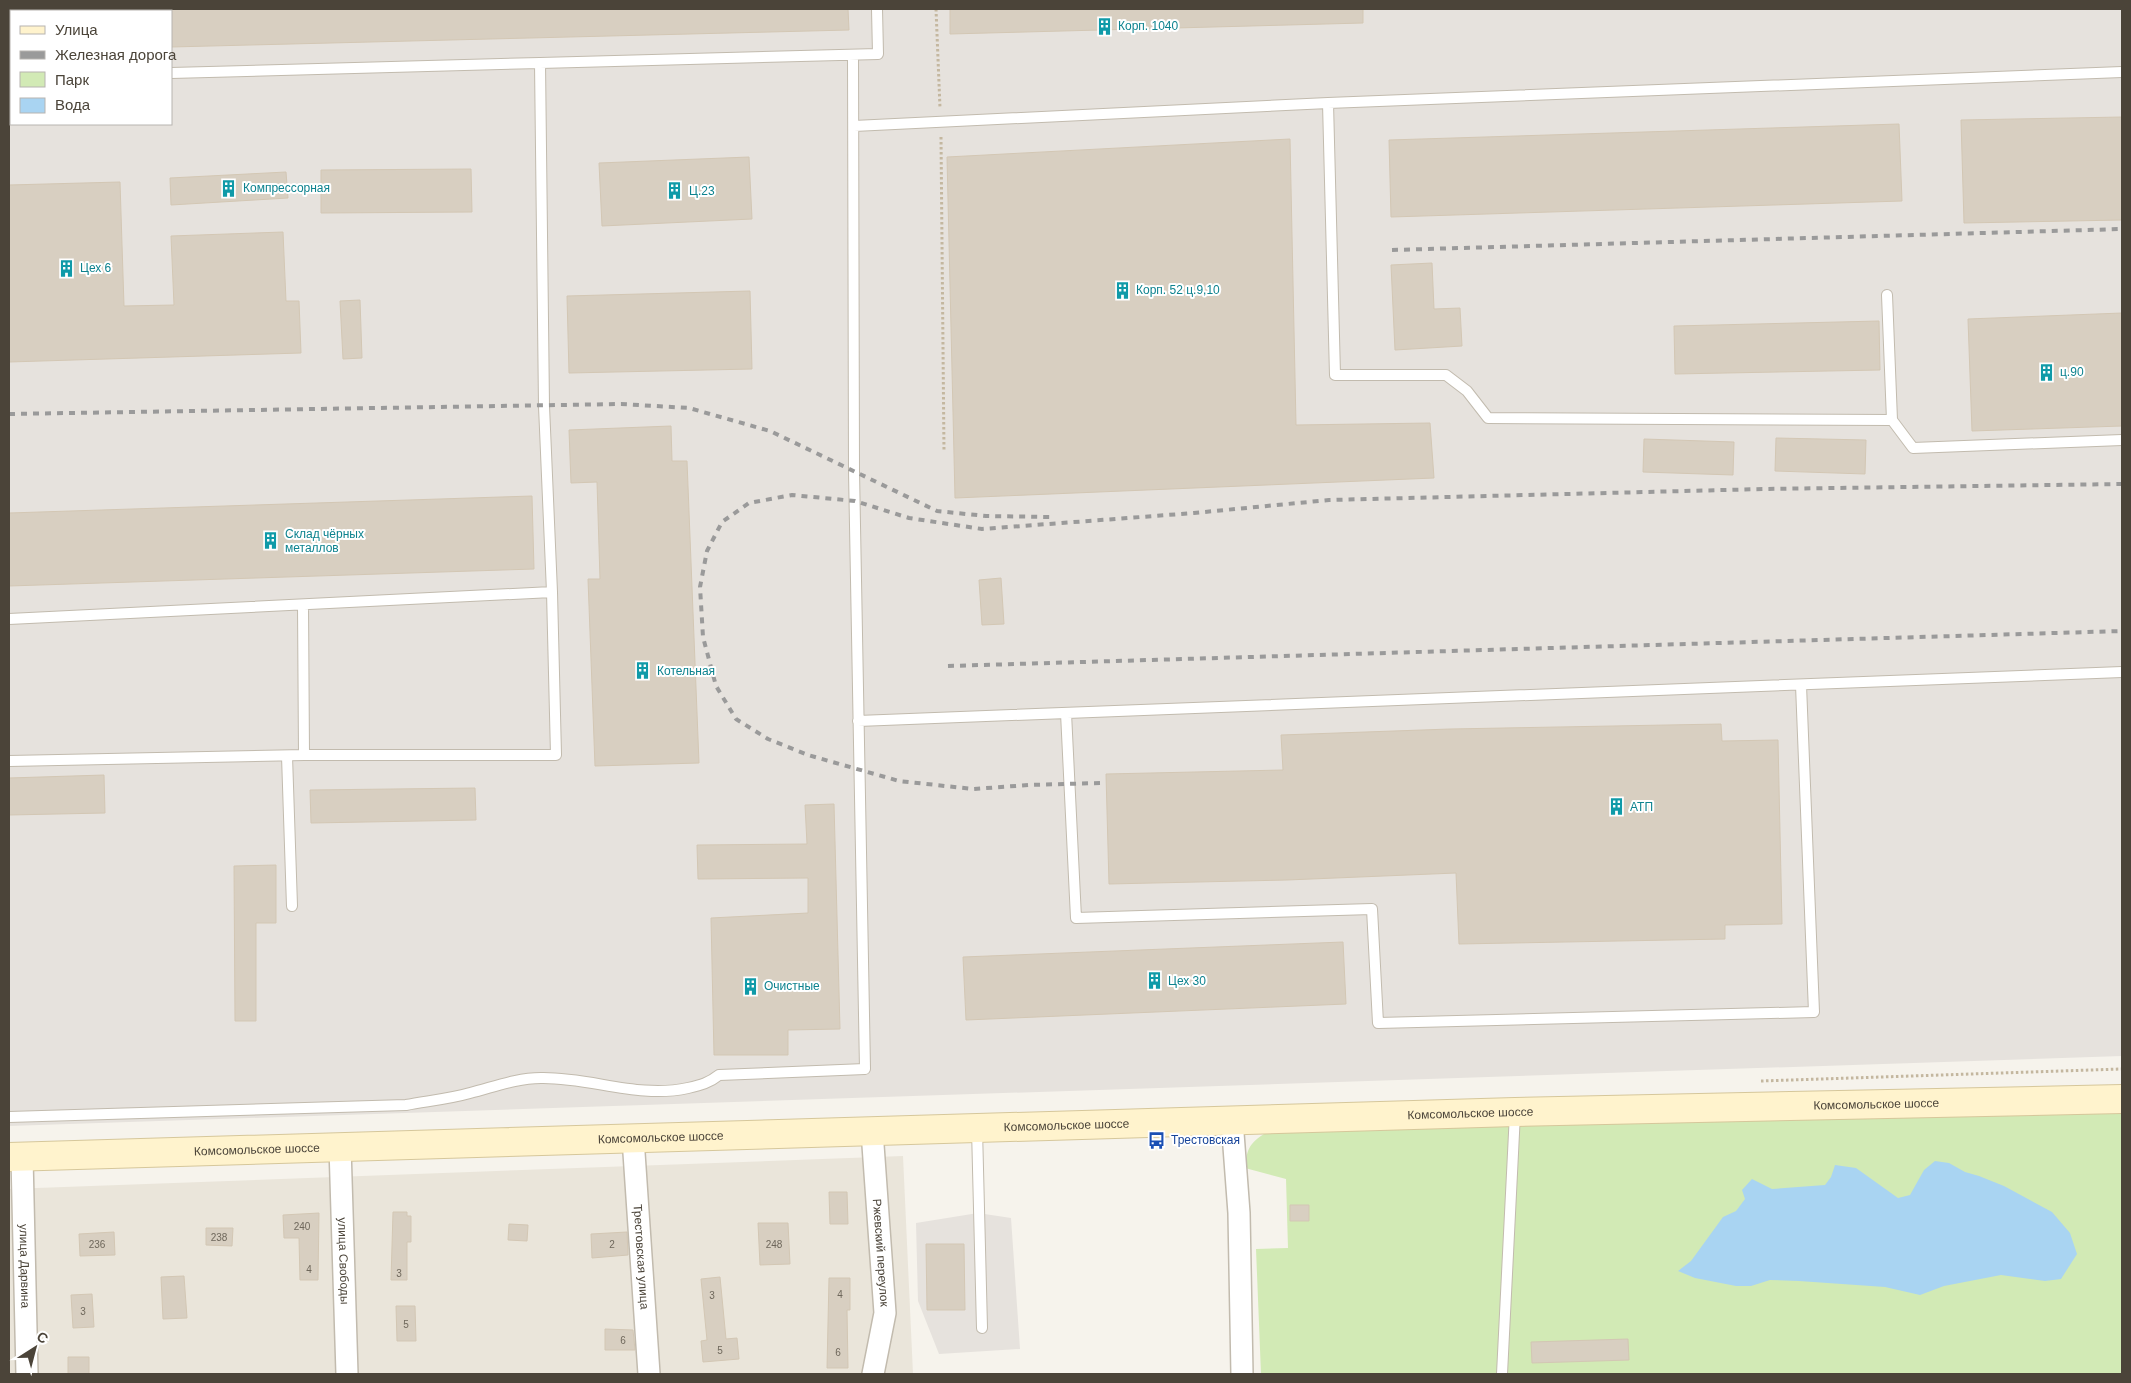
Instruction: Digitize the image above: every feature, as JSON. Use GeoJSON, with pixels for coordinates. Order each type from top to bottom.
{"type":"FeatureCollection","features":[{"type":"Feature","properties":{"kind":"main road","name":"Комсомольское шоссе"},"geometry":{"type":"LineString","coordinates":[[15,1157],[1516,1112],[2122,1099]]}},
{"type":"Feature","properties":{"kind":"street"},"geometry":{"type":"LineString","coordinates":[[1232,1120],[1239,1213],[1242,1374]]}},
{"type":"Feature","properties":{"kind":"street","name":"Ржевский переулок"},"geometry":{"type":"LineString","coordinates":[[872,1131],[885,1313],[873,1374]]}},
{"type":"Feature","properties":{"kind":"street","name":"Трестовская улица"},"geometry":{"type":"LineString","coordinates":[[633,1138],[649,1374]]}},
{"type":"Feature","properties":{"kind":"street","name":"улица Свободы"},"geometry":{"type":"LineString","coordinates":[[340,1147],[346,1374]]}},
{"type":"Feature","properties":{"kind":"street","name":"улица Дарвина"},"geometry":{"type":"LineString","coordinates":[[15,1157],[27,1374]]}},
{"type":"Feature","properties":{"kind":"lane"},"geometry":{"type":"LineString","coordinates":[[172,73],[878,54],[877,9]]}},
{"type":"Feature","properties":{"kind":"lane"},"geometry":{"type":"LineString","coordinates":[[9,1117],[406,1105],[468,1094],[505,1082],[538,1078],[564,1078],[637,1091],[666,1091],[710,1083],[719,1074],[865,1069],[854,471],[853,56]]}},
{"type":"Feature","properties":{"kind":"lane"},"geometry":{"type":"LineString","coordinates":[[9,761],[304,755],[556,755],[552,592],[544,406],[540,63]]}},
{"type":"Feature","properties":{"kind":"lane"},"geometry":{"type":"LineString","coordinates":[[854,126],[1328,103],[2122,72]]}},
{"type":"Feature","properties":{"kind":"lane"},"geometry":{"type":"LineString","coordinates":[[1328,103],[1335,375],[1446,374],[1467,391],[1488,418],[1892,420]]}},
{"type":"Feature","properties":{"kind":"lane"},"geometry":{"type":"LineString","coordinates":[[1887,296],[1892,420],[1913,448],[2122,440]]}},
{"type":"Feature","properties":{"kind":"lane"},"geometry":{"type":"LineString","coordinates":[[9,619],[552,592]]}},
{"type":"Feature","properties":{"kind":"lane"},"geometry":{"type":"LineString","coordinates":[[303,605],[304,755]]}},
{"type":"Feature","properties":{"kind":"lane"},"geometry":{"type":"LineString","coordinates":[[858,721],[2122,672]]}},
{"type":"Feature","properties":{"kind":"lane"},"geometry":{"type":"LineString","coordinates":[[1066,713],[1076,918],[1372,909],[1378,1023],[1814,1012],[1801,685]]}},
{"type":"Feature","properties":{"kind":"lane"},"geometry":{"type":"LineString","coordinates":[[287,756],[292,906]]}},
{"type":"Feature","properties":{"kind":"lane"},"geometry":{"type":"LineString","coordinates":[[1502,1374],[1516,1112]]}},
{"type":"Feature","properties":{"kind":"lane"},"geometry":{"type":"LineString","coordinates":[[977,1128],[982,1328]]}},
{"type":"Feature","properties":{"kind":"path"},"geometry":{"type":"LineString","coordinates":[[936,9],[941,122],[944,452]]}},
{"type":"Feature","properties":{"kind":"shaded area"},"geometry":{"type":"Polygon","coordinates":[[[9,9],[2122,9],[2122,1056],[9,1126],[9,9]]]}},
{"type":"Feature","properties":{"kind":"shaded area"},"geometry":{"type":"Polygon","coordinates":[[[903,1156],[913,1374],[9,1374],[9,1189],[903,1156]]]}},
{"type":"Feature","properties":{"kind":"shaded area"},"geometry":{"type":"Polygon","coordinates":[[[978,1213],[1011,1218],[1020,1349],[939,1354],[918,1301],[916,1223],[978,1213]]]}},
{"type":"Feature","properties":{"kind":"green space"},"geometry":{"type":"Polygon","coordinates":[[[2122,1108],[2122,1374],[1261,1374],[1256,1249],[1288,1248],[1286,1179],[1245,1168],[1250,1146],[1267,1132],[2122,1108]]]}},
{"type":"Feature","properties":{"kind":"water"},"geometry":{"type":"Polygon","coordinates":[[[1935,1161],[1949,1163],[1965,1172],[2004,1186],[2052,1212],[2070,1233],[2077,1254],[2061,1279],[2045,1281],[2001,1275],[1944,1286],[1920,1295],[1885,1287],[1799,1281],[1770,1280],[1751,1286],[1736,1286],[1695,1278],[1678,1271],[1691,1261],[1723,1217],[1736,1211],[1745,1199],[1742,1190],[1752,1179],[1772,1189],[1825,1185],[1831,1177],[1835,1165],[1856,1168],[1898,1198],[1910,1195],[1924,1170],[1935,1161]]]}},
{"type":"Feature","properties":{"kind":"building"},"geometry":{"type":"Polygon","coordinates":[[[848,9],[849,30],[172,47],[171,10],[848,9]]]}},
{"type":"Feature","properties":{"kind":"building","name":"Корп. 1040"},"geometry":{"type":"Polygon","coordinates":[[[950,9],[1363,9],[1363,23],[950,34],[950,9]]]}},
{"type":"Feature","properties":{"kind":"building"},"geometry":{"type":"Polygon","coordinates":[[[2122,117],[2122,220],[1964,223],[1961,120],[2122,117]]]}},
{"type":"Feature","properties":{"kind":"building"},"geometry":{"type":"Polygon","coordinates":[[[1899,124],[1902,201],[1391,217],[1389,140],[1899,124]]]}},
{"type":"Feature","properties":{"kind":"building","name":"Корп. 52 ц.9,10"},"geometry":{"type":"Polygon","coordinates":[[[1290,139],[1296,425],[1430,423],[1434,478],[955,498],[947,157],[1290,139]]]}},
{"type":"Feature","properties":{"kind":"building","name":"Ц.23"},"geometry":{"type":"Polygon","coordinates":[[[749,157],[752,219],[602,226],[599,163],[749,157]]]}},
{"type":"Feature","properties":{"kind":"building"},"geometry":{"type":"Polygon","coordinates":[[[471,169],[472,212],[321,213],[321,170],[471,169]]]}},
{"type":"Feature","properties":{"kind":"building","name":"Компрессорная"},"geometry":{"type":"Polygon","coordinates":[[[286,172],[288,198],[171,205],[170,178],[286,172]]]}},
{"type":"Feature","properties":{"kind":"building","name":"Цех 6"},"geometry":{"type":"Polygon","coordinates":[[[120,182],[124,306],[174,305],[171,236],[283,232],[286,301],[299,301],[301,353],[9,362],[9,185],[120,182]]]}},
{"type":"Feature","properties":{"kind":"building"},"geometry":{"type":"Polygon","coordinates":[[[1432,263],[1434,309],[1460,308],[1462,346],[1395,350],[1391,265],[1432,263]]]}},
{"type":"Feature","properties":{"kind":"building"},"geometry":{"type":"Polygon","coordinates":[[[750,291],[752,369],[569,373],[567,296],[750,291]]]}},
{"type":"Feature","properties":{"kind":"building"},"geometry":{"type":"Polygon","coordinates":[[[360,300],[362,358],[343,359],[340,301],[360,300]]]}},
{"type":"Feature","properties":{"kind":"building","name":"ц.90"},"geometry":{"type":"Polygon","coordinates":[[[2122,313],[2122,426],[1972,431],[1968,319],[2122,313]]]}},
{"type":"Feature","properties":{"kind":"building"},"geometry":{"type":"Polygon","coordinates":[[[1879,321],[1880,370],[1675,374],[1674,326],[1879,321]]]}},
{"type":"Feature","properties":{"kind":"building","name":"Котельная"},"geometry":{"type":"Polygon","coordinates":[[[671,426],[672,461],[687,461],[699,763],[595,766],[588,579],[600,579],[597,482],[571,483],[569,430],[671,426]]]}},
{"type":"Feature","properties":{"kind":"building"},"geometry":{"type":"Polygon","coordinates":[[[1776,438],[1866,440],[1865,474],[1775,471],[1776,438]]]}},
{"type":"Feature","properties":{"kind":"building"},"geometry":{"type":"Polygon","coordinates":[[[1644,439],[1734,442],[1733,475],[1643,472],[1644,439]]]}},
{"type":"Feature","properties":{"kind":"building","name":"Склад чёрных металлов"},"geometry":{"type":"Polygon","coordinates":[[[532,496],[534,569],[9,586],[9,513],[532,496]]]}},
{"type":"Feature","properties":{"kind":"building"},"geometry":{"type":"Polygon","coordinates":[[[1001,578],[1004,624],[982,625],[979,580],[1001,578]]]}},
{"type":"Feature","properties":{"kind":"building","name":"АТП"},"geometry":{"type":"Polygon","coordinates":[[[1721,724],[1722,741],[1778,740],[1782,924],[1725,925],[1725,939],[1459,944],[1456,873],[1287,880],[1109,884],[1106,774],[1283,770],[1281,735],[1450,729],[1721,724]]]}},
{"type":"Feature","properties":{"kind":"building"},"geometry":{"type":"Polygon","coordinates":[[[104,775],[105,813],[9,815],[9,778],[104,775]]]}},
{"type":"Feature","properties":{"kind":"building"},"geometry":{"type":"Polygon","coordinates":[[[475,788],[476,820],[311,823],[310,790],[475,788]]]}},
{"type":"Feature","properties":{"kind":"building"},"geometry":{"type":"Polygon","coordinates":[[[834,804],[840,1029],[788,1030],[788,1055],[714,1055],[711,918],[808,913],[808,878],[698,879],[697,845],[807,844],[805,805],[834,804]]]}},
{"type":"Feature","properties":{"kind":"building"},"geometry":{"type":"Polygon","coordinates":[[[276,865],[276,923],[256,923],[256,1021],[235,1021],[234,866],[276,865]]]}},
{"type":"Feature","properties":{"kind":"building","name":"Цех 30"},"geometry":{"type":"Polygon","coordinates":[[[1343,942],[1346,1004],[966,1020],[963,957],[1343,942]]]}},
{"type":"Feature","properties":{"kind":"building"},"geometry":{"type":"Polygon","coordinates":[[[829,1192],[847,1192],[848,1224],[830,1224],[829,1192]]]}},
{"type":"Feature","properties":{"kind":"building"},"geometry":{"type":"Polygon","coordinates":[[[1290,1205],[1309,1205],[1309,1221],[1290,1221],[1290,1205]]]}},
{"type":"Feature","properties":{"kind":"building"},"geometry":{"type":"Polygon","coordinates":[[[393,1212],[407,1212],[407,1216],[411,1216],[411,1242],[407,1242],[407,1280],[391,1280],[393,1212]]]}},
{"type":"Feature","properties":{"kind":"building"},"geometry":{"type":"Polygon","coordinates":[[[319,1213],[318,1280],[300,1280],[299,1238],[284,1238],[283,1215],[319,1213]]]}},
{"type":"Feature","properties":{"kind":"building"},"geometry":{"type":"Polygon","coordinates":[[[758,1223],[788,1223],[790,1264],[760,1265],[758,1223]]]}},
{"type":"Feature","properties":{"kind":"building"},"geometry":{"type":"Polygon","coordinates":[[[509,1224],[528,1225],[527,1241],[508,1240],[509,1224]]]}},
{"type":"Feature","properties":{"kind":"building"},"geometry":{"type":"Polygon","coordinates":[[[206,1228],[233,1228],[232,1246],[206,1245],[206,1228]]]}},
{"type":"Feature","properties":{"kind":"building"},"geometry":{"type":"Polygon","coordinates":[[[114,1232],[115,1255],[80,1256],[79,1234],[114,1232]]]}},
{"type":"Feature","properties":{"kind":"building"},"geometry":{"type":"Polygon","coordinates":[[[627,1232],[628,1255],[592,1258],[591,1234],[627,1232]]]}},
{"type":"Feature","properties":{"kind":"building"},"geometry":{"type":"Polygon","coordinates":[[[926,1244],[964,1244],[965,1310],[927,1310],[926,1244]]]}},
{"type":"Feature","properties":{"kind":"building"},"geometry":{"type":"Polygon","coordinates":[[[184,1276],[187,1318],[163,1319],[161,1277],[184,1276]]]}},
{"type":"Feature","properties":{"kind":"building"},"geometry":{"type":"Polygon","coordinates":[[[720,1277],[726,1339],[737,1338],[739,1359],[703,1362],[701,1341],[707,1340],[701,1279],[720,1277]]]}},
{"type":"Feature","properties":{"kind":"building"},"geometry":{"type":"Polygon","coordinates":[[[829,1278],[850,1278],[850,1310],[847,1310],[848,1368],[827,1368],[829,1278]]]}},
{"type":"Feature","properties":{"kind":"building"},"geometry":{"type":"Polygon","coordinates":[[[92,1294],[94,1327],[73,1328],[71,1295],[92,1294]]]}},
{"type":"Feature","properties":{"kind":"building"},"geometry":{"type":"Polygon","coordinates":[[[396,1306],[415,1306],[416,1341],[397,1341],[396,1306]]]}},
{"type":"Feature","properties":{"kind":"building"},"geometry":{"type":"Polygon","coordinates":[[[605,1329],[633,1330],[635,1350],[605,1350],[605,1329]]]}},
{"type":"Feature","properties":{"kind":"building"},"geometry":{"type":"Polygon","coordinates":[[[1628,1339],[1629,1360],[1532,1363],[1531,1342],[1628,1339]]]}},
{"type":"Feature","properties":{"kind":"building"},"geometry":{"type":"Polygon","coordinates":[[[68,1357],[89,1357],[89,1374],[68,1374],[68,1357]]]}},
{"type":"Feature","properties":{"kind":"railway"},"geometry":{"type":"LineString","coordinates":[[1392,250],[2122,229]]}},
{"type":"Feature","properties":{"kind":"railway"},"geometry":{"type":"LineString","coordinates":[[9,414],[621,404],[689,408],[770,431],[937,511],[986,516],[1050,517]]}},
{"type":"Feature","properties":{"kind":"railway"},"geometry":{"type":"LineString","coordinates":[[1100,783],[973,789],[899,781],[808,755],[768,739],[736,719],[716,686],[703,637],[700,587],[707,551],[722,522],[749,503],[792,495],[855,501],[909,518],[982,529],[1194,513],[1329,500],[1764,489],[2122,484]]}},
{"type":"Feature","properties":{"kind":"railway"},"geometry":{"type":"LineString","coordinates":[[948,666],[2122,631]]}},
{"type":"Feature","properties":{"kind":"place","name":"Корп. 1040"},"geometry":{"type":"Point","coordinates":[1104,26]}},
{"type":"Feature","properties":{"kind":"place","name":"Компрессорная"},"geometry":{"type":"Point","coordinates":[229,188]}},
{"type":"Feature","properties":{"kind":"place","name":"Ц.23"},"geometry":{"type":"Point","coordinates":[675,191]}},
{"type":"Feature","properties":{"kind":"place","name":"Цех 6"},"geometry":{"type":"Point","coordinates":[66,268]}},
{"type":"Feature","properties":{"kind":"place","name":"Корп. 52 ц.9,10"},"geometry":{"type":"Point","coordinates":[1122,290]}},
{"type":"Feature","properties":{"kind":"place","name":"ц.90"},"geometry":{"type":"Point","coordinates":[2046,372]}},
{"type":"Feature","properties":{"kind":"place","name":"Склад чёрных металлов"},"geometry":{"type":"Point","coordinates":[271,541]}},
{"type":"Feature","properties":{"kind":"place","name":"Котельная"},"geometry":{"type":"Point","coordinates":[643,671]}},
{"type":"Feature","properties":{"kind":"place","name":"АТП"},"geometry":{"type":"Point","coordinates":[1616,807]}},
{"type":"Feature","properties":{"kind":"place","name":"Цех 30"},"geometry":{"type":"Point","coordinates":[1154,981]}},
{"type":"Feature","properties":{"kind":"place","name":"Очистные"},"geometry":{"type":"Point","coordinates":[750,986]}},
{"type":"Feature","properties":{"kind":"place","name":"Трестовская"},"geometry":{"type":"Point","coordinates":[1157,1140]}}]}
